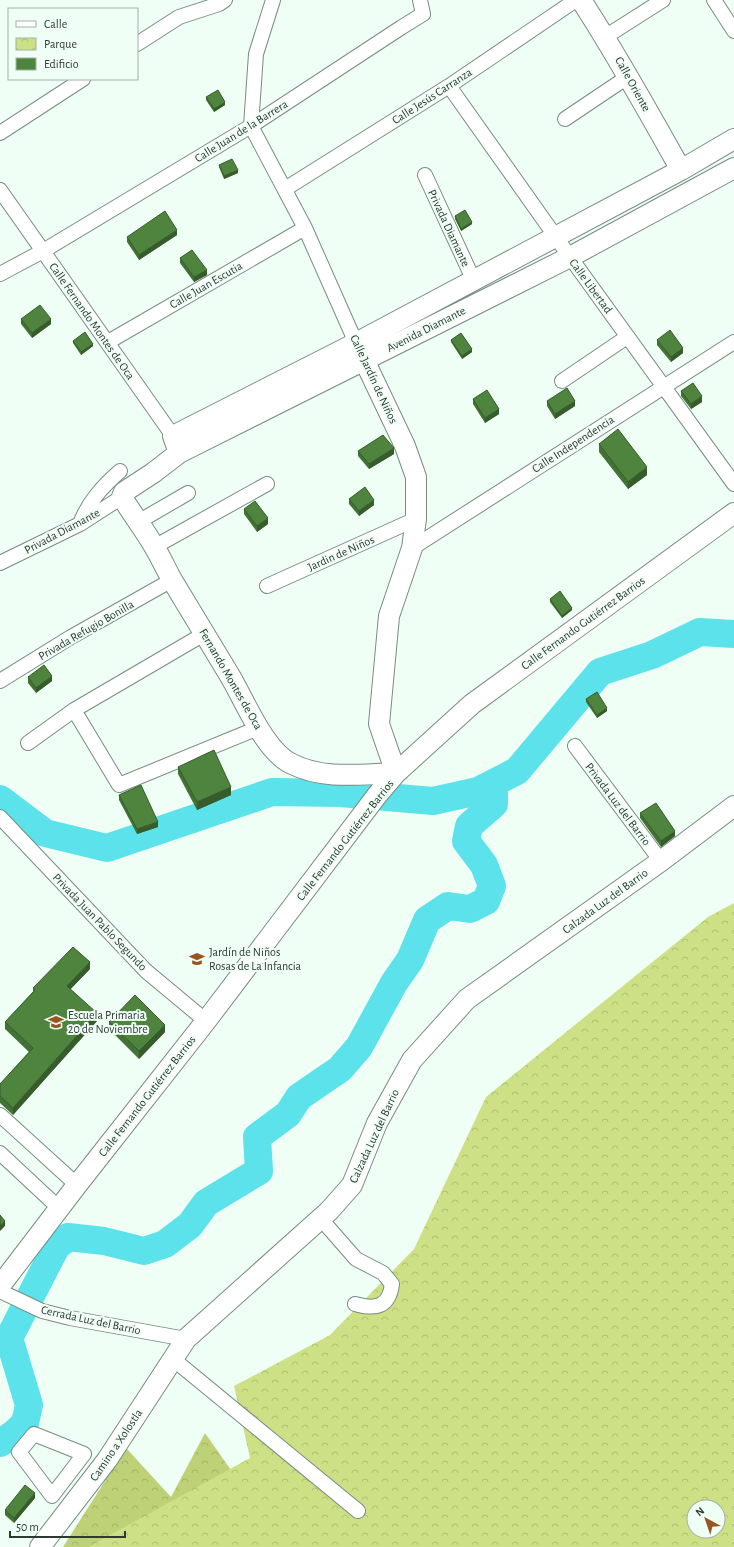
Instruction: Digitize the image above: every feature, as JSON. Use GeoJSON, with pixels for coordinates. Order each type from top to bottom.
{"type":"FeatureCollection","features":[{"type":"Feature","properties":{"kind":"main road","name":"Calle Oriente"},"geometry":{"type":"LineString","coordinates":[[581,0],[629,76],[680,170]]}},
{"type":"Feature","properties":{"kind":"main road","name":"Avenida Diamante"},"geometry":{"type":"LineString","coordinates":[[122,497],[124,492],[153,474],[176,445],[356,343],[680,170],[734,139]]}},
{"type":"Feature","properties":{"kind":"main road","name":"Avenida Diamante"},"geometry":{"type":"LineString","coordinates":[[176,445],[365,360],[570,257],[734,168]]}},
{"type":"Feature","properties":{"kind":"main road","name":"Calle Jardín de Niños"},"geometry":{"type":"LineString","coordinates":[[356,343],[405,446],[416,477],[416,519],[412,548],[389,616],[379,724],[396,773]]}},
{"type":"Feature","properties":{"kind":"main road","name":"Fernando Montes de Oca"},"geometry":{"type":"LineString","coordinates":[[122,497],[154,547],[172,580],[230,676],[258,728],[278,755],[290,764],[311,772],[327,774],[396,773]]}},
{"type":"Feature","properties":{"kind":"main road","name":"Calle Fernando Gutiérrez Barrios"},"geometry":{"type":"LineString","coordinates":[[0,1286],[396,773],[472,704],[734,513]]}},
{"type":"Feature","properties":{"kind":"main road","name":"Calzada Luz del Barrio"},"geometry":{"type":"LineString","coordinates":[[186,1339],[329,1212],[352,1185],[378,1123],[412,1060],[467,999],[661,861],[734,806]]}},
{"type":"Feature","properties":{"kind":"main road","name":"Calle Fernando Gutiérrez Barrios"},"geometry":{"type":"LineString","coordinates":[[0,1273],[32,1244]]}},
{"type":"Feature","properties":{"kind":"main road","name":"Camino a Xolostla"},"geometry":{"type":"LineString","coordinates":[[40,1547],[107,1460],[186,1339]]}},
{"type":"Feature","properties":{"kind":"street"},"geometry":{"type":"LineString","coordinates":[[138,43],[179,17],[219,4],[225,0]]}},
{"type":"Feature","properties":{"kind":"street"},"geometry":{"type":"LineString","coordinates":[[251,126],[256,54],[273,0]]}},
{"type":"Feature","properties":{"kind":"street","name":"Calle Juan de la Barrera"},"geometry":{"type":"LineString","coordinates":[[0,274],[43,251],[251,126],[423,14],[420,0]]}},
{"type":"Feature","properties":{"kind":"street","name":"Calle Jesús Carranza"},"geometry":{"type":"LineString","coordinates":[[285,189],[450,86],[576,0]]}},
{"type":"Feature","properties":{"kind":"street"},"geometry":{"type":"LineString","coordinates":[[605,37],[663,0]]}},
{"type":"Feature","properties":{"kind":"street"},"geometry":{"type":"LineString","coordinates":[[714,0],[734,31]]}},
{"type":"Feature","properties":{"kind":"street"},"geometry":{"type":"LineString","coordinates":[[565,119],[629,76]]}},
{"type":"Feature","properties":{"kind":"street"},"geometry":{"type":"LineString","coordinates":[[0,133],[81,80]]}},
{"type":"Feature","properties":{"kind":"street","name":"Calle Libertad"},"geometry":{"type":"LineString","coordinates":[[450,86],[627,337],[734,484]]}},
{"type":"Feature","properties":{"kind":"street","name":"Calle Jardín de Niños"},"geometry":{"type":"LineString","coordinates":[[251,126],[305,228],[356,343]]}},
{"type":"Feature","properties":{"kind":"street","name":"Privada Diamante"},"geometry":{"type":"LineString","coordinates":[[425,174],[474,281]]}},
{"type":"Feature","properties":{"kind":"street","name":"Calle Fernando Montes de Oca"},"geometry":{"type":"LineString","coordinates":[[0,190],[108,342],[176,445]]}},
{"type":"Feature","properties":{"kind":"street","name":"Calle Juan Escutia"},"geometry":{"type":"LineString","coordinates":[[108,342],[305,228]]}},
{"type":"Feature","properties":{"kind":"street"},"geometry":{"type":"LineString","coordinates":[[562,381],[627,337]]}},
{"type":"Feature","properties":{"kind":"street","name":"Calle Independencia"},"geometry":{"type":"LineString","coordinates":[[412,548],[734,342]]}},
{"type":"Feature","properties":{"kind":"street"},"geometry":{"type":"LineString","coordinates":[[80,524],[85,509],[100,490],[120,471]]}},
{"type":"Feature","properties":{"kind":"street"},"geometry":{"type":"LineString","coordinates":[[154,547],[267,484]]}},
{"type":"Feature","properties":{"kind":"street"},"geometry":{"type":"LineString","coordinates":[[138,522],[188,493]]}},
{"type":"Feature","properties":{"kind":"street","name":"Privada Diamante"},"geometry":{"type":"LineString","coordinates":[[0,563],[80,524],[122,497]]}},
{"type":"Feature","properties":{"kind":"street","name":"Jardin de Niños"},"geometry":{"type":"LineString","coordinates":[[267,586],[416,519]]}},
{"type":"Feature","properties":{"kind":"street","name":"Privada Refugio Bonilla"},"geometry":{"type":"LineString","coordinates":[[0,681],[71,637],[172,580]]}},
{"type":"Feature","properties":{"kind":"street"},"geometry":{"type":"LineString","coordinates":[[28,743],[74,710],[204,634]]}},
{"type":"Feature","properties":{"kind":"street"},"geometry":{"type":"LineString","coordinates":[[74,710],[119,785],[258,728]]}},
{"type":"Feature","properties":{"kind":"street","name":"Privada Luz del Barrio"},"geometry":{"type":"LineString","coordinates":[[575,746],[661,861]]}},
{"type":"Feature","properties":{"kind":"street","name":"Privada Juan Pablo Segundo"},"geometry":{"type":"LineString","coordinates":[[0,817],[146,971],[206,1021]]}},
{"type":"Feature","properties":{"kind":"street"},"geometry":{"type":"LineString","coordinates":[[0,1115],[77,1185]]}},
{"type":"Feature","properties":{"kind":"street"},"geometry":{"type":"LineString","coordinates":[[0,1153],[60,1209]]}},
{"type":"Feature","properties":{"kind":"street"},"geometry":{"type":"LineString","coordinates":[[321,1219],[356,1259],[383,1273],[392,1284],[391,1295],[383,1304],[369,1308],[355,1304]]}},
{"type":"Feature","properties":{"kind":"street","name":"Cerrada Luz del Barrio"},"geometry":{"type":"LineString","coordinates":[[0,1291],[42,1311],[70,1318],[186,1339]]}},
{"type":"Feature","properties":{"kind":"street"},"geometry":{"type":"LineString","coordinates":[[173,1359],[358,1511]]}},
{"type":"Feature","properties":{"kind":"street"},"geometry":{"type":"LineString","coordinates":[[34,1434],[84,1454],[70,1473],[52,1496],[19,1452],[34,1434]]}},
{"type":"Feature","properties":{"kind":"street"},"geometry":{"type":"LineString","coordinates":[[70,1473],[87,1486]]}},
{"type":"Feature","properties":{"kind":"green space"},"geometry":{"type":"Polygon","coordinates":[[[734,903],[734,1547],[91,1547],[90,1546],[250,1458],[234,1386],[330,1335],[414,1249],[486,1097],[708,917],[734,903]]]}},
{"type":"Feature","properties":{"kind":"green space"},"geometry":{"type":"Polygon","coordinates":[[[205,1433],[273,1530],[263,1547],[63,1547],[126,1448],[171,1497],[205,1433]]]}},
{"type":"Feature","properties":{"kind":"building"},"geometry":{"type":"Polygon","coordinates":[[[218,90],[225,102],[214,109],[206,97],[218,90]]]}},
{"type":"Feature","properties":{"kind":"building"},"geometry":{"type":"Polygon","coordinates":[[[232,159],[238,170],[224,176],[219,165],[232,159]]]}},
{"type":"Feature","properties":{"kind":"building"},"geometry":{"type":"Polygon","coordinates":[[[465,210],[472,222],[461,229],[455,216],[465,210]]]}},
{"type":"Feature","properties":{"kind":"building"},"geometry":{"type":"Polygon","coordinates":[[[165,211],[177,230],[139,255],[127,237],[165,211]]]}},
{"type":"Feature","properties":{"kind":"building"},"geometry":{"type":"Polygon","coordinates":[[[192,250],[207,270],[194,277],[180,258],[192,250]]]}},
{"type":"Feature","properties":{"kind":"building"},"geometry":{"type":"Polygon","coordinates":[[[40,305],[51,319],[32,333],[21,319],[40,305]]]}},
{"type":"Feature","properties":{"kind":"building"},"geometry":{"type":"Polygon","coordinates":[[[670,330],[683,348],[671,357],[657,340],[670,330]]]}},
{"type":"Feature","properties":{"kind":"building"},"geometry":{"type":"Polygon","coordinates":[[[85,332],[93,344],[81,352],[73,341],[85,332]]]}},
{"type":"Feature","properties":{"kind":"building"},"geometry":{"type":"Polygon","coordinates":[[[461,333],[472,349],[462,356],[451,340],[461,333]]]}},
{"type":"Feature","properties":{"kind":"building"},"geometry":{"type":"Polygon","coordinates":[[[693,383],[702,396],[691,404],[681,391],[693,383]]]}},
{"type":"Feature","properties":{"kind":"building"},"geometry":{"type":"Polygon","coordinates":[[[567,388],[575,401],[555,414],[547,401],[567,388]]]}},
{"type":"Feature","properties":{"kind":"building"},"geometry":{"type":"Polygon","coordinates":[[[487,390],[499,409],[485,418],[473,399],[487,390]]]}},
{"type":"Feature","properties":{"kind":"building"},"geometry":{"type":"Polygon","coordinates":[[[618,429],[647,467],[628,482],[599,444],[618,429]]]}},
{"type":"Feature","properties":{"kind":"building"},"geometry":{"type":"Polygon","coordinates":[[[383,435],[394,448],[369,464],[358,451],[383,435]]]}},
{"type":"Feature","properties":{"kind":"building"},"geometry":{"type":"Polygon","coordinates":[[[365,487],[374,500],[359,511],[349,499],[365,487]]]}},
{"type":"Feature","properties":{"kind":"building"},"geometry":{"type":"Polygon","coordinates":[[[255,501],[268,518],[257,526],[244,509],[255,501]]]}},
{"type":"Feature","properties":{"kind":"building"},"geometry":{"type":"Polygon","coordinates":[[[560,591],[572,608],[562,616],[550,599],[560,591]]]}},
{"type":"Feature","properties":{"kind":"building"},"geometry":{"type":"Polygon","coordinates":[[[44,665],[52,676],[36,688],[28,677],[44,665]]]}},
{"type":"Feature","properties":{"kind":"building"},"geometry":{"type":"Polygon","coordinates":[[[597,692],[607,708],[597,715],[586,699],[597,692]]]}},
{"type":"Feature","properties":{"kind":"building"},"geometry":{"type":"Polygon","coordinates":[[[214,750],[231,787],[197,802],[178,767],[214,750]]]}},
{"type":"Feature","properties":{"kind":"building"},"geometry":{"type":"Polygon","coordinates":[[[141,785],[158,822],[137,829],[119,795],[141,785]]]}},
{"type":"Feature","properties":{"kind":"building"},"geometry":{"type":"Polygon","coordinates":[[[656,803],[675,831],[661,841],[640,813],[656,803]]]}},
{"type":"Feature","properties":{"kind":"building"},"geometry":{"type":"Polygon","coordinates":[[[73,947],[90,962],[67,986],[97,1013],[13,1108],[0,1096],[0,1084],[33,1048],[5,1022],[35,990],[33,988],[73,947]]]}},
{"type":"Feature","properties":{"kind":"building"},"geometry":{"type":"Polygon","coordinates":[[[135,995],[165,1025],[139,1051],[109,1022],[135,995]]]}},
{"type":"Feature","properties":{"kind":"building"},"geometry":{"type":"Polygon","coordinates":[[[0,1215],[5,1221],[0,1226],[0,1215]]]}},
{"type":"Feature","properties":{"kind":"building"},"geometry":{"type":"Polygon","coordinates":[[[25,1485],[35,1493],[14,1518],[5,1510],[25,1485]]]}},
{"type":"Feature","properties":{"kind":"waterway"},"geometry":{"type":"LineString","coordinates":[[0,799],[45,833],[107,848],[272,792],[340,793],[433,801],[478,791],[517,771],[600,672],[652,655],[700,632],[734,634]]}},
{"type":"Feature","properties":{"kind":"waterway"},"geometry":{"type":"LineString","coordinates":[[0,1443],[15,1433],[25,1423],[29,1405],[9,1338],[56,1247],[68,1237],[104,1241],[144,1251],[165,1244],[190,1225],[206,1203],[259,1171],[257,1137],[288,1114],[299,1097],[340,1069],[359,1047],[394,983],[410,960],[427,920],[448,906],[470,909],[486,901],[492,886],[484,865],[466,841],[469,826],[494,804],[494,783]]}},
{"type":"Feature","properties":{"kind":"place","name":"Jardín de Niños Rosas de La Infancia"},"geometry":{"type":"Point","coordinates":[197,959]}},
{"type":"Feature","properties":{"kind":"place","name":"Escuela Primaria 20 de Noviembre"},"geometry":{"type":"Point","coordinates":[56,1022]}}]}
